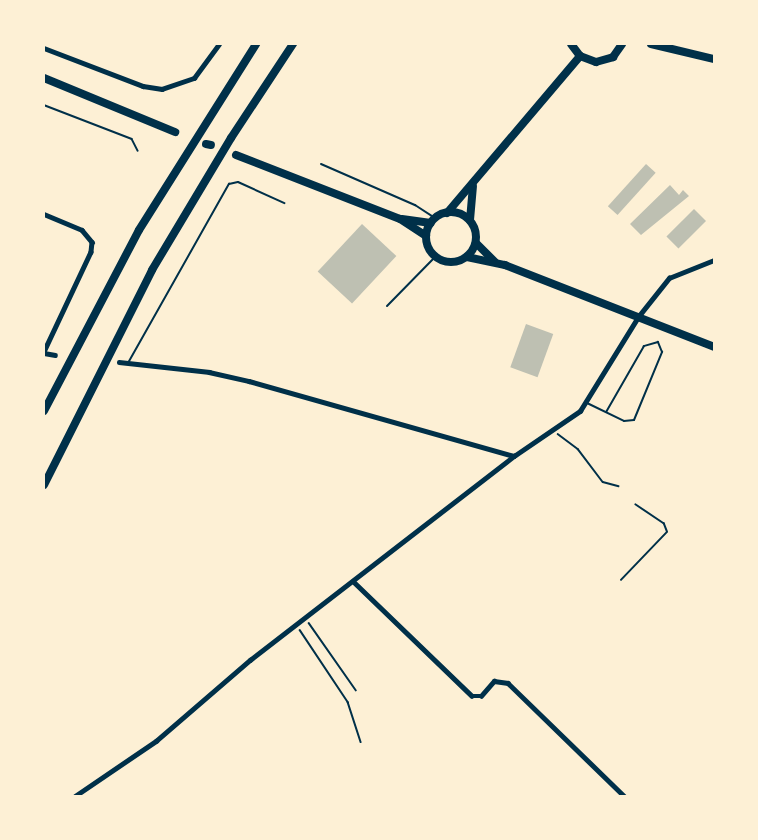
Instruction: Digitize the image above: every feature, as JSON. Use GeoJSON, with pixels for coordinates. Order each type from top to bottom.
{"type":"FeatureCollection","features":[{"type":"Feature","properties":{"kind":"highway"},"geometry":{"type":"LineString","coordinates":[[44,411],[139,230],[256,44]]}},
{"type":"Feature","properties":{"kind":"highway"},"geometry":{"type":"LineString","coordinates":[[44,485],[152,270],[231,138],[293,44]]}},
{"type":"Feature","properties":{"kind":"main road"},"geometry":{"type":"LineString","coordinates":[[571,44],[580,56],[605,61],[622,44]]}},
{"type":"Feature","properties":{"kind":"main road"},"geometry":{"type":"LineString","coordinates":[[651,44],[714,59]]}},
{"type":"Feature","properties":{"kind":"main road"},"geometry":{"type":"LineString","coordinates":[[400,219],[433,220],[447,213],[473,186],[580,56]]}},
{"type":"Feature","properties":{"kind":"main road"},"geometry":{"type":"LineString","coordinates":[[44,78],[175,132]]}},
{"type":"Feature","properties":{"kind":"main road"},"geometry":{"type":"LineString","coordinates":[[236,155],[400,219],[426,236],[435,256],[450,262],[467,257],[505,265],[714,348]]}},
{"type":"Feature","properties":{"kind":"main road"},"geometry":{"type":"LineString","coordinates":[[473,186],[470,220],[476,243],[496,263]]}},
{"type":"Feature","properties":{"kind":"main road"},"geometry":{"type":"LineString","coordinates":[[447,213],[470,220]]}},
{"type":"Feature","properties":{"kind":"main road"},"geometry":{"type":"LineString","coordinates":[[426,236],[433,220]]}},
{"type":"Feature","properties":{"kind":"main road"},"geometry":{"type":"LineString","coordinates":[[467,257],[476,243]]}},
{"type":"Feature","properties":{"kind":"street"},"geometry":{"type":"LineString","coordinates":[[44,48],[144,86],[162,89],[194,78],[219,44]]}},
{"type":"Feature","properties":{"kind":"street"},"geometry":{"type":"LineString","coordinates":[[44,214],[82,230],[92,242],[91,252],[44,353],[55,355]]}},
{"type":"Feature","properties":{"kind":"street"},"geometry":{"type":"LineString","coordinates":[[75,796],[156,741],[296,624],[586,403],[638,317],[669,278],[714,260]]}},
{"type":"Feature","properties":{"kind":"street"},"geometry":{"type":"LineString","coordinates":[[119,362],[209,372],[249,381],[514,456]]}},
{"type":"Feature","properties":{"kind":"street"},"geometry":{"type":"LineString","coordinates":[[353,581],[472,696],[481,696],[494,681],[508,683],[624,796]]}},
{"type":"Feature","properties":{"kind":"lane"},"geometry":{"type":"LineString","coordinates":[[321,164],[415,205],[433,220]]}},
{"type":"Feature","properties":{"kind":"lane"},"geometry":{"type":"LineString","coordinates":[[128,363],[229,184],[238,182],[284,203]]}},
{"type":"Feature","properties":{"kind":"lane"},"geometry":{"type":"LineString","coordinates":[[387,306],[435,256]]}},
{"type":"Feature","properties":{"kind":"lane"},"geometry":{"type":"LineString","coordinates":[[586,403],[624,421],[634,420],[662,352],[658,342],[644,346],[606,412]]}},
{"type":"Feature","properties":{"kind":"path"},"geometry":{"type":"LineString","coordinates":[[44,105],[132,139],[138,151]]}},
{"type":"Feature","properties":{"kind":"path"},"geometry":{"type":"LineString","coordinates":[[44,282],[44,300]]}},
{"type":"Feature","properties":{"kind":"path"},"geometry":{"type":"LineString","coordinates":[[553,429],[578,450],[603,482],[618,486]]}},
{"type":"Feature","properties":{"kind":"path"},"geometry":{"type":"LineString","coordinates":[[621,580],[667,532],[664,524],[636,505]]}},
{"type":"Feature","properties":{"kind":"path"},"geometry":{"type":"LineString","coordinates":[[305,618],[356,690]]}},
{"type":"Feature","properties":{"kind":"path"},"geometry":{"type":"LineString","coordinates":[[296,624],[348,702],[361,742]]}},
{"type":"Feature","properties":{"kind":"building"},"geometry":{"type":"Polygon","coordinates":[[[646,164],[656,173],[618,215],[608,206],[646,164]]]}},
{"type":"Feature","properties":{"kind":"building"},"geometry":{"type":"Polygon","coordinates":[[[670,185],[679,195],[683,190],[689,196],[641,235],[630,224],[670,185]]]}},
{"type":"Feature","properties":{"kind":"building"},"geometry":{"type":"Polygon","coordinates":[[[694,209],[706,221],[678,249],[666,237],[694,209]]]}},
{"type":"Feature","properties":{"kind":"building"},"geometry":{"type":"Polygon","coordinates":[[[362,224],[396,256],[352,304],[318,272],[362,224]]]}},
{"type":"Feature","properties":{"kind":"building"},"geometry":{"type":"Polygon","coordinates":[[[526,324],[553,334],[538,377],[510,367],[526,324]]]}}]}
